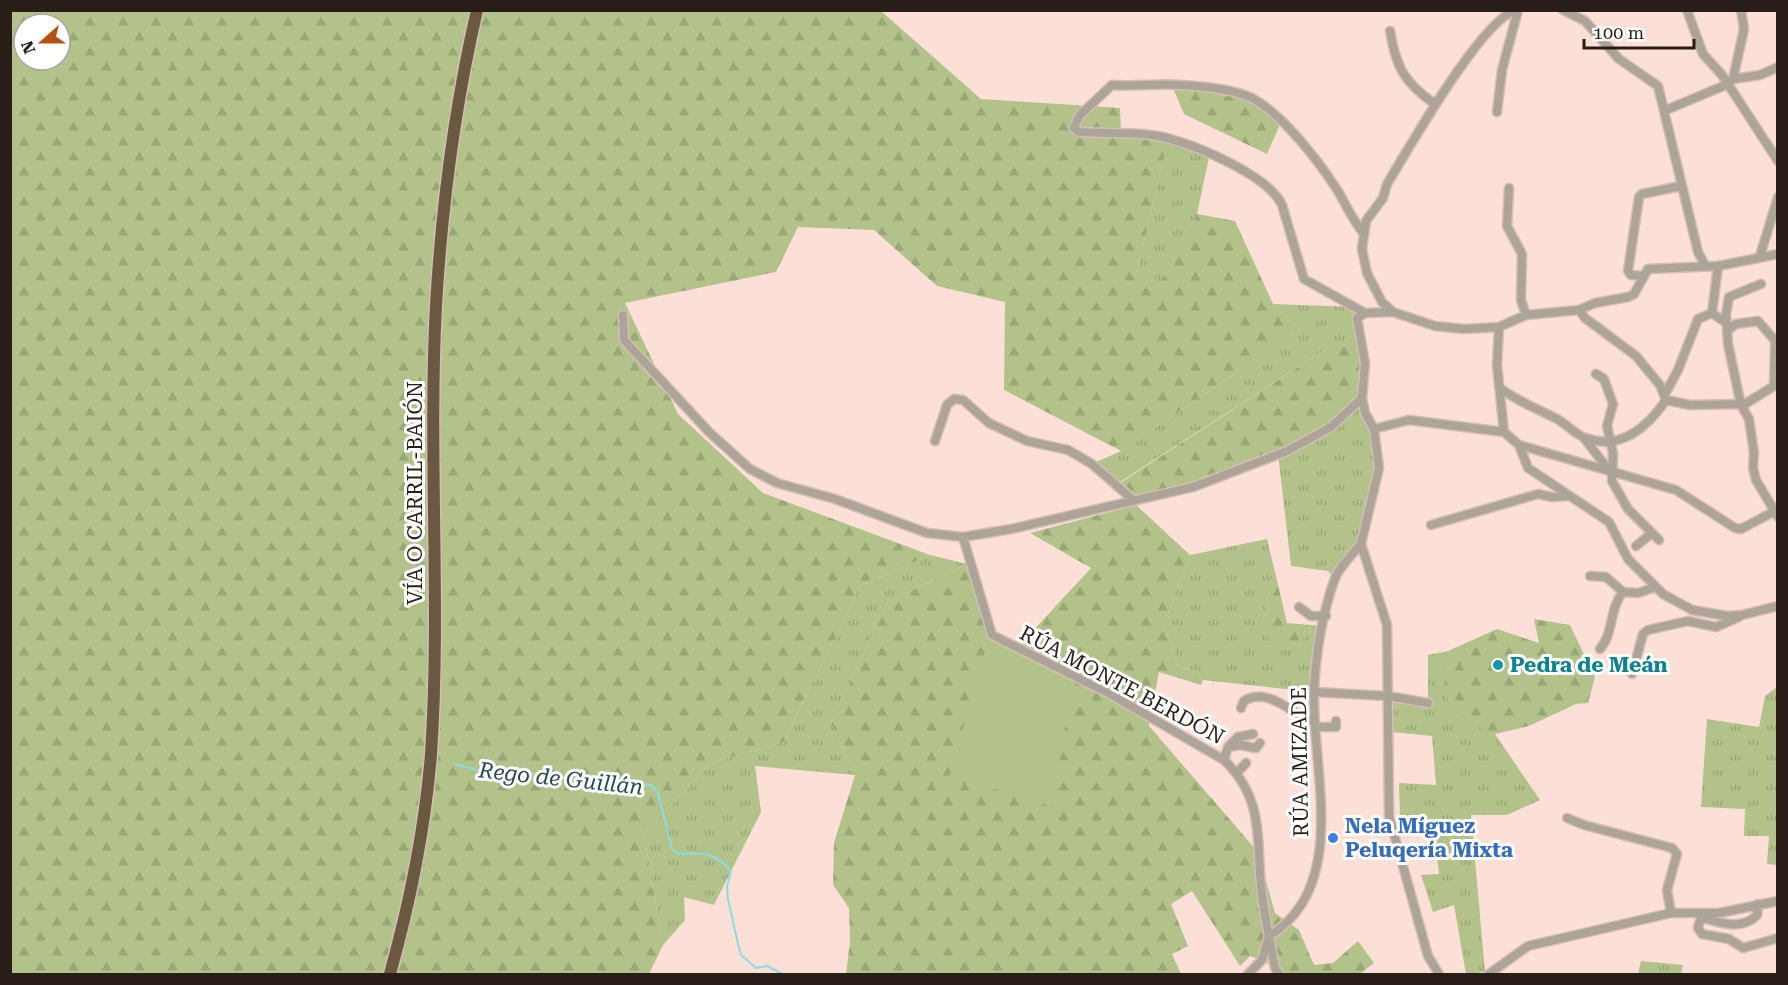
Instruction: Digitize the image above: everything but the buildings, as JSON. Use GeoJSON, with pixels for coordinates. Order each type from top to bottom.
{"type":"FeatureCollection","features":[{"type":"Feature","properties":{"kind":"highway","name":"VÍA O CARRIL-BAIÓN"},"geometry":{"type":"LineString","coordinates":[[390,975],[421,842],[431,754],[434,655],[436,307],[447,164],[477,10]]}},
{"type":"Feature","properties":{"kind":"street"},"geometry":{"type":"LineString","coordinates":[[1394,312],[1382,302],[1372,287],[1362,249],[1366,221],[1383,198],[1387,184],[1437,101],[1494,26],[1509,12],[1517,10],[1502,70],[1497,112]]}},
{"type":"Feature","properties":{"kind":"street"},"geometry":{"type":"LineString","coordinates":[[1687,10],[1703,54],[1730,81],[1778,161]]}},
{"type":"Feature","properties":{"kind":"street"},"geometry":{"type":"LineString","coordinates":[[1730,81],[1744,29],[1741,10]]}},
{"type":"Feature","properties":{"kind":"street"},"geometry":{"type":"LineString","coordinates":[[1569,11],[1585,21],[1619,59],[1658,87],[1666,110],[1681,186],[1698,252],[1705,265]]}},
{"type":"Feature","properties":{"kind":"street"},"geometry":{"type":"LineString","coordinates":[[1390,31],[1394,55],[1403,75],[1414,90],[1432,102],[1437,101]]}},
{"type":"Feature","properties":{"kind":"street"},"geometry":{"type":"LineString","coordinates":[[1666,110],[1730,81],[1760,75],[1778,67]]}},
{"type":"Feature","properties":{"kind":"street"},"geometry":{"type":"LineString","coordinates":[[1364,234],[1348,215],[1337,189],[1312,155],[1270,112],[1251,98],[1180,84],[1112,86],[1079,116],[1074,128],[1079,132],[1116,132],[1168,138],[1233,165],[1262,181],[1277,193],[1304,279],[1365,313],[1394,312],[1435,326],[1464,329],[1499,327],[1526,315],[1579,310],[1595,303],[1628,297],[1634,294],[1642,276],[1648,269],[1718,266],[1778,254]]}},
{"type":"Feature","properties":{"kind":"street"},"geometry":{"type":"LineString","coordinates":[[1642,276],[1631,275],[1628,271],[1640,197],[1642,194],[1681,186]]}},
{"type":"Feature","properties":{"kind":"street"},"geometry":{"type":"LineString","coordinates":[[1509,188],[1507,226],[1522,254],[1521,300],[1526,315]]}},
{"type":"Feature","properties":{"kind":"street"},"geometry":{"type":"LineString","coordinates":[[1760,256],[1778,197]]}},
{"type":"Feature","properties":{"kind":"street"},"geometry":{"type":"LineString","coordinates":[[1712,313],[1718,266]]}},
{"type":"Feature","properties":{"kind":"street"},"geometry":{"type":"LineString","coordinates":[[1374,429],[1409,420],[1504,432],[1520,445],[1676,490],[1735,528],[1741,529],[1775,515],[1756,480],[1749,419],[1741,405],[1728,344],[1729,297],[1761,284]]}},
{"type":"Feature","properties":{"kind":"street"},"geometry":{"type":"LineString","coordinates":[[1579,310],[1585,318],[1636,356],[1665,397],[1690,405],[1741,405],[1758,398],[1774,386],[1776,344],[1758,321],[1727,326]]}},
{"type":"Feature","properties":{"kind":"street"},"geometry":{"type":"LineString","coordinates":[[1365,313],[1358,318],[1365,363],[1362,398],[1365,413],[1374,429],[1379,468],[1361,544],[1387,625],[1389,816],[1428,956],[1439,975]]}},
{"type":"Feature","properties":{"kind":"street"},"geometry":{"type":"LineString","coordinates":[[1584,438],[1610,442],[1637,433],[1665,397],[1698,319],[1712,313]]}},
{"type":"Feature","properties":{"kind":"street"},"geometry":{"type":"LineString","coordinates":[[1712,313],[1727,326]]}},
{"type":"Feature","properties":{"kind":"street"},"geometry":{"type":"LineString","coordinates":[[623,315],[624,340],[709,432],[750,470],[777,483],[835,499],[927,533],[963,537],[1011,529],[1193,487],[1287,452],[1331,427],[1362,398]]}},
{"type":"Feature","properties":{"kind":"street"},"geometry":{"type":"LineString","coordinates":[[1499,327],[1497,365],[1504,432]]}},
{"type":"Feature","properties":{"kind":"street"},"geometry":{"type":"LineString","coordinates":[[1596,374],[1604,379],[1613,404],[1607,426],[1614,461],[1611,473]]}},
{"type":"Feature","properties":{"kind":"street"},"geometry":{"type":"LineString","coordinates":[[1499,387],[1507,394],[1557,419],[1584,438],[1611,473],[1617,492],[1628,509],[1659,540]]}},
{"type":"Feature","properties":{"kind":"street"},"geometry":{"type":"LineString","coordinates":[[935,441],[947,405],[954,399],[963,400],[989,423],[1028,441],[1068,450],[1092,464],[1132,500]]}},
{"type":"Feature","properties":{"kind":"street"},"geometry":{"type":"LineString","coordinates":[[1520,445],[1528,468],[1609,522],[1628,559],[1655,586],[1692,610],[1727,616],[1742,615],[1778,606]]}},
{"type":"Feature","properties":{"kind":"street"},"geometry":{"type":"LineString","coordinates":[[1431,525],[1538,494],[1552,497],[1567,496]]}},
{"type":"Feature","properties":{"kind":"street"},"geometry":{"type":"LineString","coordinates":[[1636,546],[1652,533]]}},
{"type":"Feature","properties":{"kind":"street","name":"RÚA MONTE BERDÓN"},"geometry":{"type":"LineString","coordinates":[[963,537],[992,636],[1110,694],[1224,760],[1237,773],[1258,825],[1262,893],[1275,968],[1279,975]]}},
{"type":"Feature","properties":{"kind":"street","name":"RÚA AMIZADE"},"geometry":{"type":"LineString","coordinates":[[1269,936],[1295,915],[1316,869],[1323,822],[1314,692],[1334,578],[1361,544]]}},
{"type":"Feature","properties":{"kind":"street"},"geometry":{"type":"LineString","coordinates":[[1590,576],[1606,577],[1623,592],[1638,593],[1655,586]]}},
{"type":"Feature","properties":{"kind":"street"},"geometry":{"type":"LineString","coordinates":[[1600,649],[1608,639],[1612,614],[1623,592]]}},
{"type":"Feature","properties":{"kind":"street"},"geometry":{"type":"LineString","coordinates":[[1299,607],[1311,616],[1326,616]]}},
{"type":"Feature","properties":{"kind":"street"},"geometry":{"type":"LineString","coordinates":[[1692,610],[1696,621]]}},
{"type":"Feature","properties":{"kind":"street"},"geometry":{"type":"LineString","coordinates":[[1632,675],[1643,634],[1654,628],[1696,621],[1716,627],[1742,615]]}},
{"type":"Feature","properties":{"kind":"street"},"geometry":{"type":"LineString","coordinates":[[1314,692],[1387,696],[1428,703]]}},
{"type":"Feature","properties":{"kind":"street"},"geometry":{"type":"LineString","coordinates":[[1241,708],[1246,699],[1263,700],[1282,703],[1315,725],[1336,727],[1336,721]]}},
{"type":"Feature","properties":{"kind":"street"},"geometry":{"type":"LineString","coordinates":[[1224,760],[1228,747],[1238,737],[1253,734]]}},
{"type":"Feature","properties":{"kind":"street"},"geometry":{"type":"LineString","coordinates":[[1228,747],[1240,745],[1256,748],[1260,743]]}},
{"type":"Feature","properties":{"kind":"street"},"geometry":{"type":"LineString","coordinates":[[1237,773],[1246,763]]}},
{"type":"Feature","properties":{"kind":"street"},"geometry":{"type":"LineString","coordinates":[[1567,818],[1584,825],[1672,848],[1677,854],[1667,890],[1671,913]]}},
{"type":"Feature","properties":{"kind":"street"},"geometry":{"type":"LineString","coordinates":[[1489,975],[1528,946],[1671,913],[1701,915],[1778,901]]}},
{"type":"Feature","properties":{"kind":"street"},"geometry":{"type":"LineString","coordinates":[[1701,915],[1713,922],[1732,925],[1753,919],[1757,915],[1758,904]]}},
{"type":"Feature","properties":{"kind":"street"},"geometry":{"type":"LineString","coordinates":[[1701,915],[1698,928],[1702,934],[1729,939],[1743,948],[1778,939]]}},
{"type":"Feature","properties":{"kind":"street"},"geometry":{"type":"LineString","coordinates":[[1248,975],[1262,960],[1269,936]]}},
{"type":"Feature","properties":{"kind":"green space"},"geometry":{"type":"Polygon","coordinates":[[[10,11],[881,11],[981,99],[1120,108],[1121,133],[1168,138],[1137,272],[1162,281],[1197,214],[1235,221],[1273,304],[1299,330],[1121,451],[1004,390],[1005,302],[937,286],[874,230],[798,227],[776,272],[625,303],[678,414],[763,493],[930,555],[860,586],[784,742],[710,763],[644,834],[663,945],[649,974],[11,974],[10,11]]]}},
{"type":"Feature","properties":{"kind":"green space"},"geometry":{"type":"Polygon","coordinates":[[[1173,88],[1230,94],[1256,104],[1268,112],[1281,122],[1267,154],[1184,114],[1173,88]]]}},
{"type":"Feature","properties":{"kind":"green space"},"geometry":{"type":"Polygon","coordinates":[[[1168,138],[1209,157],[1197,214],[1162,282],[1137,272],[1168,138]]]}},
{"type":"Feature","properties":{"kind":"green space"},"geometry":{"type":"Polygon","coordinates":[[[1273,304],[1356,307],[1362,345],[1332,345],[1117,484],[1092,464],[1121,451],[1299,330],[1273,304]]]}},
{"type":"Feature","properties":{"kind":"green space"},"geometry":{"type":"Polygon","coordinates":[[[1332,345],[1362,345],[1362,398],[1331,427],[1278,454],[1193,487],[1132,499],[1117,485],[1332,345]]]}},
{"type":"Feature","properties":{"kind":"green space"},"geometry":{"type":"Polygon","coordinates":[[[1362,398],[1374,429],[1379,468],[1361,544],[1334,578],[1328,571],[1291,566],[1278,454],[1362,398]]]}},
{"type":"Feature","properties":{"kind":"green space"},"geometry":{"type":"Polygon","coordinates":[[[1136,505],[1190,555],[1164,625],[1178,666],[1198,672],[1203,680],[1201,685],[1159,672],[1149,726],[1258,852],[1275,913],[1299,930],[1314,965],[1333,963],[1358,941],[1374,963],[1360,974],[1285,974],[1281,969],[1250,956],[1240,966],[1192,891],[1171,904],[1188,946],[1172,954],[1181,974],[846,974],[850,942],[849,908],[833,885],[834,843],[855,775],[831,723],[888,602],[967,564],[992,635],[1017,648],[1091,568],[1030,533],[1136,505]]]}},
{"type":"Feature","properties":{"kind":"green space"},"geometry":{"type":"Polygon","coordinates":[[[1267,539],[1274,568],[1263,620],[1308,636],[1310,625],[1323,626],[1314,692],[1203,680],[1198,672],[1178,666],[1164,625],[1190,555],[1267,539]]]}},
{"type":"Feature","properties":{"kind":"green space"},"geometry":{"type":"Polygon","coordinates":[[[930,555],[967,564],[888,602],[831,723],[855,775],[755,766],[761,812],[714,905],[684,897],[685,920],[663,945],[644,834],[710,763],[784,742],[860,586],[930,555]]]}},
{"type":"Feature","properties":{"kind":"green space"},"geometry":{"type":"Polygon","coordinates":[[[1274,568],[1287,623],[1310,625],[1308,636],[1294,646],[1279,644],[1268,638],[1263,620],[1274,568]]]}},
{"type":"Feature","properties":{"kind":"green space"},"geometry":{"type":"Polygon","coordinates":[[[1534,619],[1570,625],[1595,677],[1588,703],[1576,704],[1529,726],[1495,734],[1459,718],[1446,696],[1443,668],[1448,651],[1497,629],[1539,643],[1534,619]]]}},
{"type":"Feature","properties":{"kind":"green space"},"geometry":{"type":"Polygon","coordinates":[[[992,635],[1017,648],[1073,684],[1051,806],[950,776],[979,668],[992,635]]]}},
{"type":"Feature","properties":{"kind":"green space"},"geometry":{"type":"Polygon","coordinates":[[[1448,651],[1444,670],[1445,686],[1459,718],[1486,726],[1495,734],[1540,800],[1507,815],[1471,815],[1485,972],[1466,974],[1454,905],[1433,912],[1421,875],[1439,874],[1433,823],[1406,833],[1400,815],[1399,783],[1436,785],[1432,736],[1392,732],[1392,700],[1428,702],[1428,655],[1448,651]]]}},
{"type":"Feature","properties":{"kind":"green space"},"geometry":{"type":"Polygon","coordinates":[[[1777,687],[1777,865],[1767,864],[1769,836],[1744,836],[1745,809],[1701,807],[1707,719],[1759,727],[1765,696],[1777,687]]]}},
{"type":"Feature","properties":{"kind":"green space"},"geometry":{"type":"Polygon","coordinates":[[[1641,961],[1683,965],[1681,974],[1638,974],[1641,961]]]}},
{"type":"Feature","properties":{"kind":"waterway","name":"Rego de Guillán"},"geometry":{"type":"LineString","coordinates":[[454,764],[498,775],[543,774],[572,779],[651,785],[658,793],[672,849],[678,854],[700,854],[713,857],[725,864],[731,871],[727,887],[728,899],[741,955],[756,968],[767,966],[783,974]]}},
{"type":"Feature","properties":{"kind":"place","name":"Pedra de Meán"},"geometry":{"type":"Point","coordinates":[1498,665]}},
{"type":"Feature","properties":{"kind":"place","name":"Nela Míguez Peluqería Mixta"},"geometry":{"type":"Point","coordinates":[1333,838]}}]}
